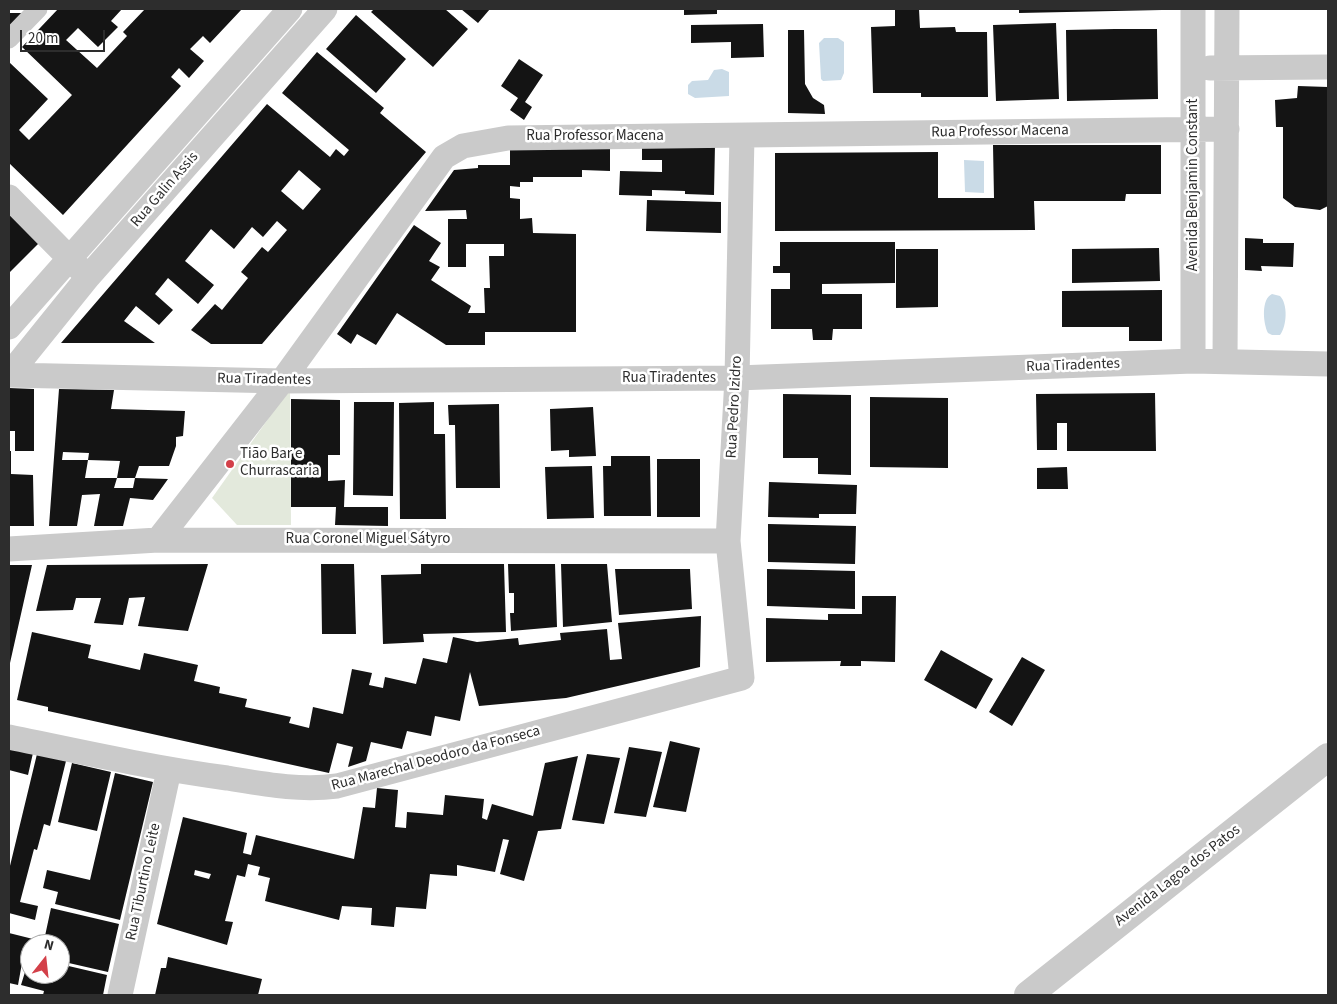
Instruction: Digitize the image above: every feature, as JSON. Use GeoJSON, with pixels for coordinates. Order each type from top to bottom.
{"type":"FeatureCollection","features":[{"type":"Feature","properties":{"kind":"street"},"geometry":{"type":"LineString","coordinates":[[9,39],[38,9]]}},
{"type":"Feature","properties":{"kind":"street","name":"Rua Galin Assis"},"geometry":{"type":"LineString","coordinates":[[9,327],[290,9]]}},
{"type":"Feature","properties":{"kind":"street","name":"Rua Galin Assis"},"geometry":{"type":"LineString","coordinates":[[9,375],[88,277],[325,9]]}},
{"type":"Feature","properties":{"kind":"street","name":"Avenida Benjamin Constant"},"geometry":{"type":"LineString","coordinates":[[1193,9],[1195,128],[1193,361]]}},
{"type":"Feature","properties":{"kind":"street"},"geometry":{"type":"LineString","coordinates":[[1225,361],[1227,9]]}},
{"type":"Feature","properties":{"kind":"street"},"geometry":{"type":"LineString","coordinates":[[1193,70],[1227,67],[1328,67]]}},
{"type":"Feature","properties":{"kind":"street","name":"Rua Professor Macena"},"geometry":{"type":"LineString","coordinates":[[158,540],[282,381],[444,157],[463,146],[508,138],[1227,129]]}},
{"type":"Feature","properties":{"kind":"street","name":"Rua Pedro Izidro"},"geometry":{"type":"LineString","coordinates":[[742,136],[737,378],[728,541],[742,678]]}},
{"type":"Feature","properties":{"kind":"street"},"geometry":{"type":"LineString","coordinates":[[9,197],[88,277]]}},
{"type":"Feature","properties":{"kind":"street","name":"Rua Tiradentes"},"geometry":{"type":"LineString","coordinates":[[9,375],[282,381],[737,378],[1193,361],[1328,364]]}},
{"type":"Feature","properties":{"kind":"street","name":"Rua Coronel Miguel Sátyro"},"geometry":{"type":"LineString","coordinates":[[9,549],[158,540],[728,541]]}},
{"type":"Feature","properties":{"kind":"street","name":"Rua Marechal Deodoro da Fonseca"},"geometry":{"type":"LineString","coordinates":[[9,737],[169,770],[295,788],[337,786],[742,678]]}},
{"type":"Feature","properties":{"kind":"street","name":"Avenida Lagoa dos Patos"},"geometry":{"type":"LineString","coordinates":[[1028,995],[1328,758]]}},
{"type":"Feature","properties":{"kind":"street","name":"Rua Tiburtino Leite"},"geometry":{"type":"LineString","coordinates":[[120,995],[169,770]]}},
{"type":"Feature","properties":{"kind":"shaded area"},"geometry":{"type":"Polygon","coordinates":[[[290,388],[291,525],[237,525],[212,498],[290,388]]]}},
{"type":"Feature","properties":{"kind":"water"},"geometry":{"type":"Polygon","coordinates":[[[824,38],[838,38],[844,42],[844,73],[841,80],[823,81],[821,79],[819,43],[824,38]]]}},
{"type":"Feature","properties":{"kind":"water"},"geometry":{"type":"Polygon","coordinates":[[[722,69],[729,72],[729,96],[695,98],[688,94],[688,85],[692,81],[708,80],[714,70],[722,69]]]}},
{"type":"Feature","properties":{"kind":"water"},"geometry":{"type":"Polygon","coordinates":[[[964,160],[984,161],[984,193],[965,192],[964,160]]]}},
{"type":"Feature","properties":{"kind":"water"},"geometry":{"type":"Polygon","coordinates":[[[1272,294],[1280,296],[1285,309],[1285,321],[1280,335],[1268,333],[1265,323],[1266,301],[1272,294]]]}},
{"type":"Feature","properties":{"kind":"building"},"geometry":{"type":"Polygon","coordinates":[[[58,9],[122,9],[111,21],[118,27],[98,47],[78,28],[66,40],[97,68],[127,36],[123,32],[145,9],[242,9],[210,43],[203,36],[190,49],[204,61],[189,78],[179,68],[171,77],[181,86],[63,215],[9,163],[9,62],[48,99],[19,130],[29,140],[72,95],[22,47],[58,9]]]}},
{"type":"Feature","properties":{"kind":"building"},"geometry":{"type":"Polygon","coordinates":[[[374,9],[445,9],[468,29],[433,67],[371,12],[374,9]]]}},
{"type":"Feature","properties":{"kind":"building"},"geometry":{"type":"Polygon","coordinates":[[[461,9],[490,9],[478,23],[461,9]]]}},
{"type":"Feature","properties":{"kind":"building"},"geometry":{"type":"Polygon","coordinates":[[[684,9],[717,9],[717,14],[684,15],[684,9]]]}},
{"type":"Feature","properties":{"kind":"building"},"geometry":{"type":"Polygon","coordinates":[[[895,9],[919,9],[920,28],[955,27],[956,32],[987,32],[988,97],[921,97],[921,93],[873,93],[871,27],[895,26],[895,9]]]}},
{"type":"Feature","properties":{"kind":"building"},"geometry":{"type":"Polygon","coordinates":[[[1019,9],[1162,9],[1162,10],[1019,13],[1019,9]]]}},
{"type":"Feature","properties":{"kind":"building"},"geometry":{"type":"Polygon","coordinates":[[[9,13],[24,13],[9,29],[9,13]]]}},
{"type":"Feature","properties":{"kind":"building"},"geometry":{"type":"Polygon","coordinates":[[[356,15],[406,59],[376,93],[326,49],[356,15]]]}},
{"type":"Feature","properties":{"kind":"building"},"geometry":{"type":"Polygon","coordinates":[[[1056,23],[1059,99],[996,101],[993,25],[1056,23]]]}},
{"type":"Feature","properties":{"kind":"building"},"geometry":{"type":"Polygon","coordinates":[[[763,24],[764,57],[731,58],[731,42],[691,43],[691,25],[763,24]]]}},
{"type":"Feature","properties":{"kind":"building"},"geometry":{"type":"Polygon","coordinates":[[[1157,29],[1158,99],[1067,101],[1066,30],[1157,29]]]}},
{"type":"Feature","properties":{"kind":"building"},"geometry":{"type":"Polygon","coordinates":[[[788,30],[804,30],[805,84],[813,98],[824,105],[825,114],[788,113],[788,30]]]}},
{"type":"Feature","properties":{"kind":"building"},"geometry":{"type":"Polygon","coordinates":[[[317,52],[384,108],[380,113],[426,152],[262,344],[211,344],[191,330],[215,304],[222,310],[248,278],[241,272],[262,247],[268,252],[287,230],[277,221],[263,237],[252,227],[234,249],[211,229],[185,261],[214,285],[198,304],[168,278],[155,294],[173,310],[159,325],[136,306],[124,321],[155,343],[61,343],[267,104],[330,157],[336,149],[344,156],[349,150],[282,93],[317,52]],[[299,170],[281,191],[303,210],[321,189],[299,170]]]}},
{"type":"Feature","properties":{"kind":"building"},"geometry":{"type":"Polygon","coordinates":[[[519,59],[543,75],[525,102],[532,107],[524,120],[510,110],[518,98],[501,86],[519,59]]]}},
{"type":"Feature","properties":{"kind":"building"},"geometry":{"type":"Polygon","coordinates":[[[1298,86],[1328,87],[1328,206],[1320,210],[1295,207],[1283,198],[1283,127],[1276,127],[1275,100],[1297,98],[1298,86]]]}},
{"type":"Feature","properties":{"kind":"building"},"geometry":{"type":"Polygon","coordinates":[[[642,143],[715,144],[714,195],[685,194],[685,191],[652,190],[652,196],[619,195],[620,171],[662,172],[662,160],[642,160],[642,143]]]}},
{"type":"Feature","properties":{"kind":"building"},"geometry":{"type":"Polygon","coordinates":[[[993,145],[1161,145],[1161,194],[1126,194],[1125,201],[1034,201],[1035,230],[775,231],[775,153],[938,152],[938,198],[994,198],[993,145]]]}},
{"type":"Feature","properties":{"kind":"building"},"geometry":{"type":"Polygon","coordinates":[[[510,146],[610,147],[610,171],[582,170],[582,177],[533,177],[533,182],[520,182],[520,187],[510,186],[510,198],[520,199],[520,219],[532,218],[533,233],[576,234],[576,332],[485,332],[485,345],[446,345],[397,313],[376,345],[357,334],[351,344],[337,334],[414,225],[441,243],[429,261],[440,267],[431,280],[471,306],[468,313],[485,313],[484,288],[490,288],[489,256],[504,256],[504,244],[466,244],[466,267],[448,267],[448,219],[467,219],[466,210],[425,211],[454,170],[478,168],[478,165],[510,165],[510,146]]]}},
{"type":"Feature","properties":{"kind":"building"},"geometry":{"type":"Polygon","coordinates":[[[647,200],[721,202],[721,233],[646,231],[647,200]]]}},
{"type":"Feature","properties":{"kind":"building"},"geometry":{"type":"Polygon","coordinates":[[[9,214],[39,243],[9,273],[9,214]]]}},
{"type":"Feature","properties":{"kind":"building"},"geometry":{"type":"Polygon","coordinates":[[[1245,238],[1263,239],[1263,243],[1294,243],[1293,267],[1261,266],[1262,271],[1245,270],[1245,238]]]}},
{"type":"Feature","properties":{"kind":"building"},"geometry":{"type":"Polygon","coordinates":[[[780,242],[895,242],[895,283],[822,284],[822,294],[862,294],[862,329],[833,329],[832,340],[813,340],[812,329],[771,329],[771,289],[790,289],[790,273],[773,273],[773,266],[780,266],[780,242]]]}},
{"type":"Feature","properties":{"kind":"building"},"geometry":{"type":"Polygon","coordinates":[[[1159,248],[1160,281],[1072,283],[1072,249],[1159,248]]]}},
{"type":"Feature","properties":{"kind":"building"},"geometry":{"type":"Polygon","coordinates":[[[896,249],[938,249],[938,307],[896,308],[896,249]]]}},
{"type":"Feature","properties":{"kind":"building"},"geometry":{"type":"Polygon","coordinates":[[[1162,290],[1162,341],[1129,341],[1129,327],[1062,327],[1062,291],[1162,290]]]}},
{"type":"Feature","properties":{"kind":"building"},"geometry":{"type":"Polygon","coordinates":[[[9,388],[34,389],[34,451],[15,451],[15,431],[9,431],[9,388]]]}},
{"type":"Feature","properties":{"kind":"building"},"geometry":{"type":"Polygon","coordinates":[[[59,389],[114,390],[111,409],[185,411],[183,436],[176,437],[176,446],[169,466],[139,466],[135,478],[168,479],[153,500],[130,498],[123,526],[94,526],[100,494],[82,495],[77,526],[49,526],[59,389]],[[63,452],[62,460],[88,460],[89,453],[63,452]],[[88,460],[85,478],[117,478],[120,461],[88,460]],[[117,478],[114,488],[133,488],[135,478],[117,478]]]}},
{"type":"Feature","properties":{"kind":"building"},"geometry":{"type":"Polygon","coordinates":[[[1155,393],[1156,451],[1067,451],[1067,423],[1057,423],[1057,450],[1037,450],[1036,394],[1155,393]]]}},
{"type":"Feature","properties":{"kind":"building"},"geometry":{"type":"Polygon","coordinates":[[[783,394],[851,395],[851,475],[818,474],[818,458],[783,458],[783,394]]]}},
{"type":"Feature","properties":{"kind":"building"},"geometry":{"type":"Polygon","coordinates":[[[870,397],[948,398],[948,468],[870,467],[870,397]]]}},
{"type":"Feature","properties":{"kind":"building"},"geometry":{"type":"Polygon","coordinates":[[[291,399],[340,400],[340,455],[328,455],[328,481],[345,480],[344,507],[388,507],[388,526],[335,525],[336,507],[291,507],[291,399]]]}},
{"type":"Feature","properties":{"kind":"building"},"geometry":{"type":"Polygon","coordinates":[[[354,402],[394,402],[393,496],[353,495],[354,402]]]}},
{"type":"Feature","properties":{"kind":"building"},"geometry":{"type":"Polygon","coordinates":[[[434,402],[434,434],[445,434],[446,519],[400,519],[399,403],[434,402]]]}},
{"type":"Feature","properties":{"kind":"building"},"geometry":{"type":"Polygon","coordinates":[[[499,404],[500,488],[456,488],[455,425],[449,425],[448,405],[499,404]]]}},
{"type":"Feature","properties":{"kind":"building"},"geometry":{"type":"Polygon","coordinates":[[[593,407],[596,456],[569,457],[569,450],[551,451],[550,409],[593,407]]]}},
{"type":"Feature","properties":{"kind":"building"},"geometry":{"type":"Polygon","coordinates":[[[9,451],[11,451],[11,474],[33,475],[34,526],[9,526],[9,451]]]}},
{"type":"Feature","properties":{"kind":"building"},"geometry":{"type":"Polygon","coordinates":[[[611,456],[650,456],[651,516],[604,516],[603,466],[611,466],[611,456]]]}},
{"type":"Feature","properties":{"kind":"building"},"geometry":{"type":"Polygon","coordinates":[[[657,459],[700,459],[700,517],[657,517],[657,459]]]}},
{"type":"Feature","properties":{"kind":"building"},"geometry":{"type":"Polygon","coordinates":[[[592,466],[594,518],[547,519],[545,467],[592,466]]]}},
{"type":"Feature","properties":{"kind":"building"},"geometry":{"type":"Polygon","coordinates":[[[1067,467],[1068,489],[1037,489],[1037,468],[1067,467]]]}},
{"type":"Feature","properties":{"kind":"building"},"geometry":{"type":"Polygon","coordinates":[[[769,482],[857,485],[856,514],[819,514],[819,518],[768,517],[769,482]]]}},
{"type":"Feature","properties":{"kind":"building"},"geometry":{"type":"Polygon","coordinates":[[[768,524],[856,526],[855,564],[768,562],[768,524]]]}},
{"type":"Feature","properties":{"kind":"building"},"geometry":{"type":"Polygon","coordinates":[[[208,564],[188,631],[138,626],[145,597],[129,598],[123,625],[94,623],[101,598],[76,598],[73,610],[36,611],[47,565],[208,564]]]}},
{"type":"Feature","properties":{"kind":"building"},"geometry":{"type":"Polygon","coordinates":[[[321,564],[354,564],[356,634],[322,634],[321,564]]]}},
{"type":"Feature","properties":{"kind":"building"},"geometry":{"type":"Polygon","coordinates":[[[421,564],[504,564],[506,632],[423,634],[424,642],[383,644],[381,575],[421,574],[421,564]]]}},
{"type":"Feature","properties":{"kind":"building"},"geometry":{"type":"Polygon","coordinates":[[[508,564],[555,564],[557,627],[511,631],[510,613],[514,613],[514,593],[509,593],[508,564]]]}},
{"type":"Feature","properties":{"kind":"building"},"geometry":{"type":"Polygon","coordinates":[[[561,564],[607,564],[612,622],[563,627],[561,564]]]}},
{"type":"Feature","properties":{"kind":"building"},"geometry":{"type":"Polygon","coordinates":[[[9,565],[32,565],[10,663],[9,662],[9,565]]]}},
{"type":"Feature","properties":{"kind":"building"},"geometry":{"type":"Polygon","coordinates":[[[615,569],[690,569],[692,609],[619,615],[615,569]]]}},
{"type":"Feature","properties":{"kind":"building"},"geometry":{"type":"Polygon","coordinates":[[[767,569],[855,571],[855,609],[767,606],[767,569]]]}},
{"type":"Feature","properties":{"kind":"building"},"geometry":{"type":"Polygon","coordinates":[[[862,596],[896,596],[895,662],[861,661],[861,666],[840,666],[841,661],[766,662],[766,618],[828,620],[828,614],[862,614],[862,596]]]}},
{"type":"Feature","properties":{"kind":"building"},"geometry":{"type":"Polygon","coordinates":[[[701,616],[700,667],[566,698],[479,706],[470,672],[460,721],[435,716],[431,736],[407,731],[402,749],[371,742],[366,761],[348,767],[353,747],[337,743],[329,773],[48,711],[48,707],[17,700],[32,632],[91,645],[88,658],[140,670],[144,653],[198,665],[194,681],[220,687],[219,693],[247,699],[245,707],[291,717],[289,723],[309,728],[313,707],[343,714],[352,669],[372,673],[369,685],[383,688],[385,677],[416,684],[423,658],[447,663],[453,637],[477,642],[518,638],[519,645],[561,640],[560,633],[607,629],[610,660],[622,659],[618,623],[701,616]]]}},
{"type":"Feature","properties":{"kind":"building"},"geometry":{"type":"Polygon","coordinates":[[[941,650],[993,679],[976,709],[924,680],[941,650]]]}},
{"type":"Feature","properties":{"kind":"building"},"geometry":{"type":"Polygon","coordinates":[[[1022,657],[1045,670],[1012,726],[989,712],[1022,657]]]}},
{"type":"Feature","properties":{"kind":"building"},"geometry":{"type":"Polygon","coordinates":[[[670,741],[700,748],[686,812],[653,807],[670,741]]]}},
{"type":"Feature","properties":{"kind":"building"},"geometry":{"type":"Polygon","coordinates":[[[629,747],[662,752],[646,817],[614,813],[629,747]]]}},
{"type":"Feature","properties":{"kind":"building"},"geometry":{"type":"Polygon","coordinates":[[[9,748],[33,753],[28,775],[9,770],[9,748]]]}},
{"type":"Feature","properties":{"kind":"building"},"geometry":{"type":"Polygon","coordinates":[[[37,754],[66,761],[50,826],[44,824],[37,850],[34,849],[20,902],[38,906],[35,920],[9,913],[9,870],[37,754]]]}},
{"type":"Feature","properties":{"kind":"building"},"geometry":{"type":"Polygon","coordinates":[[[587,754],[620,758],[604,824],[572,820],[587,754]]]}},
{"type":"Feature","properties":{"kind":"building"},"geometry":{"type":"Polygon","coordinates":[[[578,756],[561,829],[538,831],[524,881],[500,874],[509,840],[503,839],[495,872],[457,865],[457,876],[430,874],[426,909],[396,907],[394,927],[371,925],[372,908],[342,906],[339,920],[265,901],[270,878],[258,875],[260,867],[248,864],[245,877],[237,875],[225,921],[233,922],[227,945],[157,924],[183,817],[247,833],[243,853],[251,855],[256,835],[354,859],[363,807],[375,808],[377,788],[398,790],[395,827],[406,828],[407,812],[443,815],[445,795],[484,799],[482,818],[487,820],[492,804],[533,816],[545,763],[578,756]],[[195,870],[194,875],[209,879],[211,874],[195,870]]]}},
{"type":"Feature","properties":{"kind":"building"},"geometry":{"type":"Polygon","coordinates":[[[72,763],[111,772],[97,831],[58,822],[72,763]]]}},
{"type":"Feature","properties":{"kind":"building"},"geometry":{"type":"Polygon","coordinates":[[[115,773],[153,782],[120,920],[55,904],[58,892],[43,888],[47,870],[90,880],[115,773]]]}},
{"type":"Feature","properties":{"kind":"building"},"geometry":{"type":"Polygon","coordinates":[[[51,908],[119,924],[108,972],[70,963],[70,934],[45,934],[51,908]]]}},
{"type":"Feature","properties":{"kind":"building"},"geometry":{"type":"Polygon","coordinates":[[[9,933],[20,936],[20,974],[18,985],[9,983],[9,933]]]}},
{"type":"Feature","properties":{"kind":"building"},"geometry":{"type":"Polygon","coordinates":[[[168,957],[262,979],[258,995],[155,995],[161,968],[166,968],[168,957]]]}},
{"type":"Feature","properties":{"kind":"building"},"geometry":{"type":"Polygon","coordinates":[[[70,966],[107,975],[103,995],[43,995],[44,991],[21,985],[70,984],[70,966]]]}},
{"type":"Feature","properties":{"kind":"place","name":"Tião Bar e Churrascaria"},"geometry":{"type":"Point","coordinates":[230,464]}}]}
